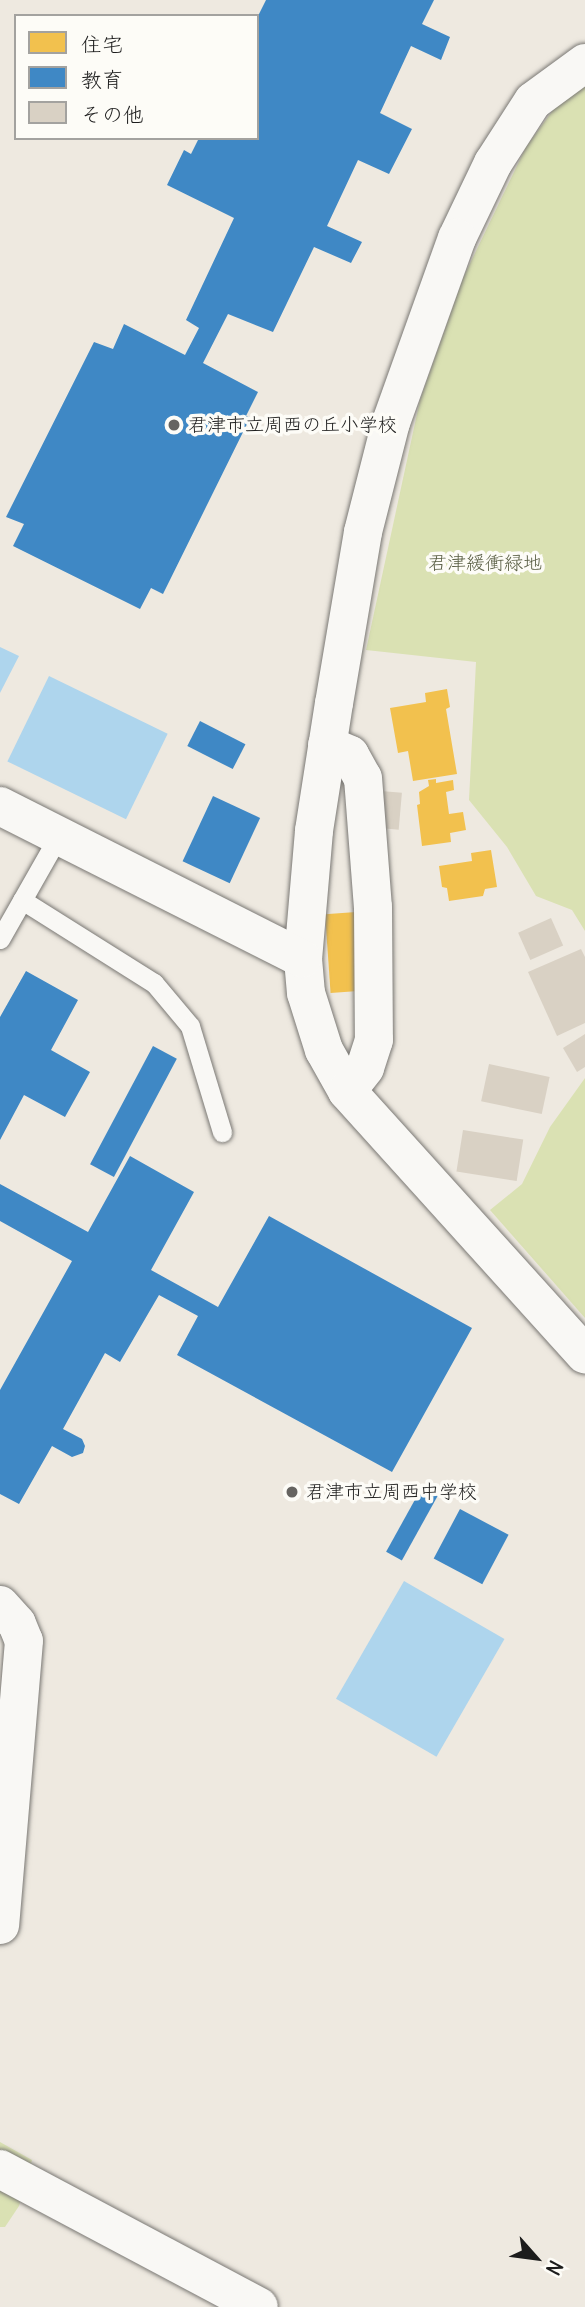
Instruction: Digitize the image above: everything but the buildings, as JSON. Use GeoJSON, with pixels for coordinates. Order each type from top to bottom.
{"type":"FeatureCollection","features":[{"type":"Feature","properties":{"kind":"street"},"geometry":{"type":"LineString","coordinates":[[585,63],[533,101],[493,163],[457,238],[385,447],[363,532],[327,745],[314,831],[303,959],[306,993],[324,1049],[347,1091],[585,1354]]}},
{"type":"Feature","properties":{"kind":"street"},"geometry":{"type":"LineString","coordinates":[[327,745],[350,755],[363,778],[372,894],[374,1040],[365,1068],[347,1091]]}},
{"type":"Feature","properties":{"kind":"street"},"geometry":{"type":"LineString","coordinates":[[0,806],[303,959]]}},
{"type":"Feature","properties":{"kind":"street"},"geometry":{"type":"LineString","coordinates":[[0,1605],[17,1624],[24,1642],[0,1925]]}},
{"type":"Feature","properties":{"kind":"street"},"geometry":{"type":"LineString","coordinates":[[0,2169],[259,2307]]}},
{"type":"Feature","properties":{"kind":"lane"},"geometry":{"type":"LineString","coordinates":[[0,939],[59,835]]}},
{"type":"Feature","properties":{"kind":"lane"},"geometry":{"type":"LineString","coordinates":[[22,900],[154,983],[190,1026],[222,1132]]}},
{"type":"Feature","properties":{"kind":"green space","name":"君津緩衝緑地"},"geometry":{"type":"Polygon","coordinates":[[[585,83],[585,931],[572,910],[536,896],[507,847],[469,800],[476,662],[366,650],[420,400],[463,278],[526,147],[561,99],[585,83]]]}},
{"type":"Feature","properties":{"kind":"green space"},"geometry":{"type":"Polygon","coordinates":[[[585,1078],[585,1318],[490,1210],[522,1184],[550,1127],[585,1078]]]}},
{"type":"Feature","properties":{"kind":"green space"},"geometry":{"type":"Polygon","coordinates":[[[0,2142],[32,2160],[19,2206],[5,2227],[0,2227],[0,2142]]]}},
{"type":"Feature","properties":{"kind":"water"},"geometry":{"type":"Polygon","coordinates":[[[0,647],[19,656],[0,693],[0,647]]]}},
{"type":"Feature","properties":{"kind":"water"},"geometry":{"type":"Polygon","coordinates":[[[49,676],[168,734],[126,819],[7,761],[49,676]]]}},
{"type":"Feature","properties":{"kind":"water"},"geometry":{"type":"Polygon","coordinates":[[[404,1581],[504,1639],[436,1757],[336,1699],[404,1581]]]}},
{"type":"Feature","properties":{"kind":"place","name":"君津市立周西の丘小学校"},"geometry":{"type":"Point","coordinates":[174,425]}},
{"type":"Feature","properties":{"kind":"place","name":"君津市立周西中学校"},"geometry":{"type":"Point","coordinates":[292,1492]}}]}
